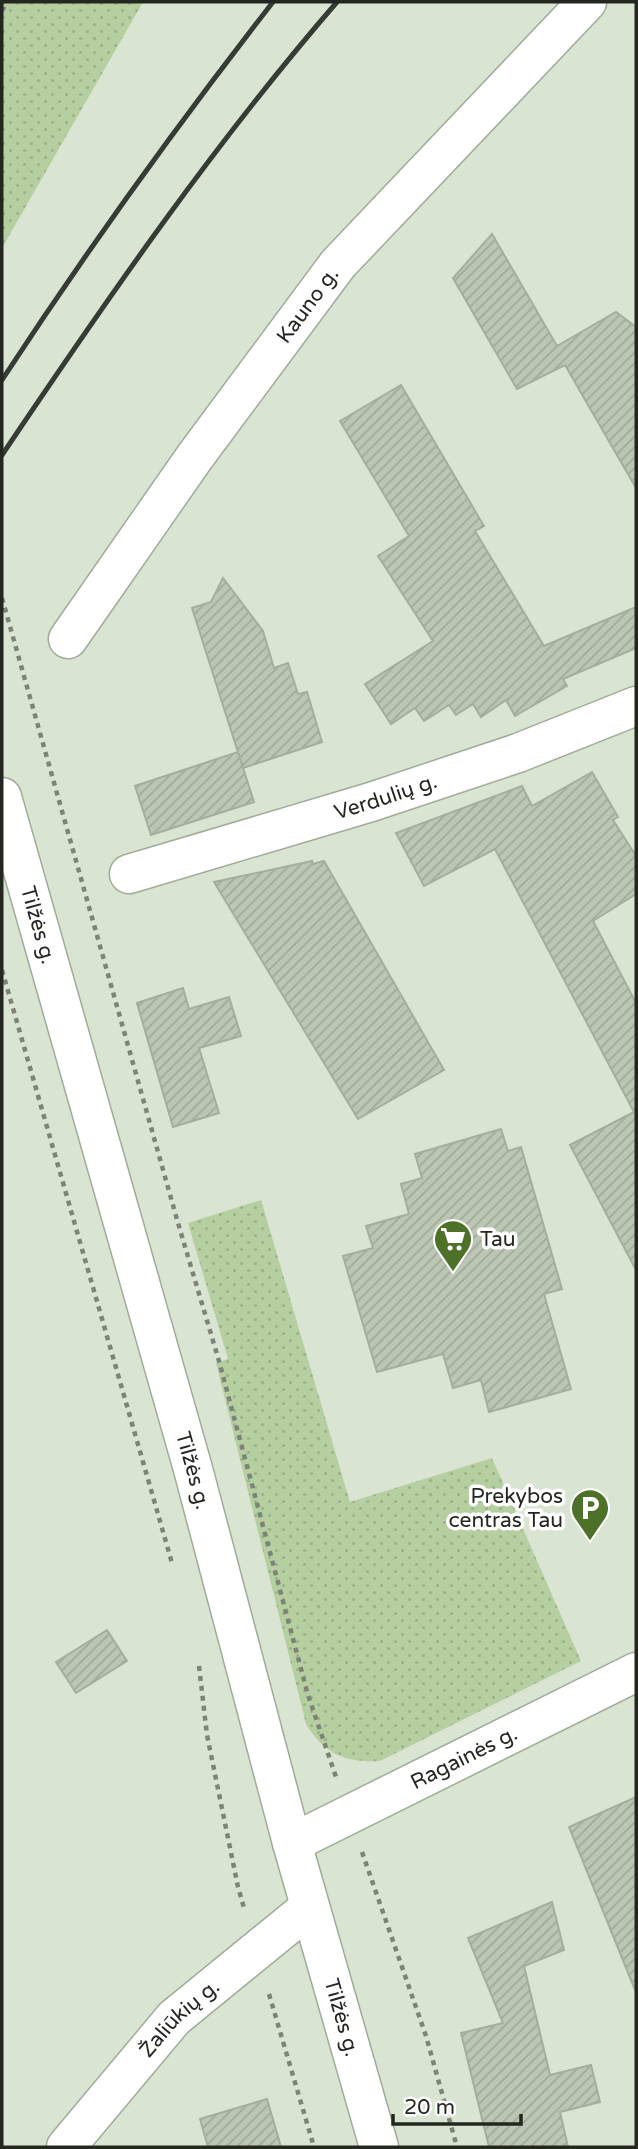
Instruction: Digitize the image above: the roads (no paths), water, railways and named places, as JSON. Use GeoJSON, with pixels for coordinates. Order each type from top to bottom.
{"type":"FeatureCollection","features":[{"type":"Feature","properties":{"kind":"main road","name":"Kauno g."},"geometry":{"type":"LineString","coordinates":[[68,639],[194,458],[338,264],[587,2]]}},
{"type":"Feature","properties":{"kind":"main road","name":"Verdulių g."},"geometry":{"type":"LineString","coordinates":[[129,874],[420,786],[518,753],[636,706]]}},
{"type":"Feature","properties":{"kind":"main road","name":"Tilžės g."},"geometry":{"type":"LineString","coordinates":[[2,797],[193,1469],[292,1843],[379,2147]]}},
{"type":"Feature","properties":{"kind":"main road","name":"Ragainės g."},"geometry":{"type":"LineString","coordinates":[[292,1843],[636,1672]]}},
{"type":"Feature","properties":{"kind":"main road","name":"Žaliūkių g."},"geometry":{"type":"LineString","coordinates":[[66,2147],[174,2018],[310,1907]]}},
{"type":"Feature","properties":{"kind":"railway"},"geometry":{"type":"LineString","coordinates":[[2,380],[134,188],[273,2]]}},
{"type":"Feature","properties":{"kind":"railway"},"geometry":{"type":"LineString","coordinates":[[2,455],[163,223],[248,111],[337,2]]}},
{"type":"Feature","properties":{"kind":"place","name":"Tau"},"geometry":{"type":"Point","coordinates":[453,1273]}},
{"type":"Feature","properties":{"kind":"place","name":"Prekybos centras Tau"},"geometry":{"type":"Point","coordinates":[590,1542]}}]}
